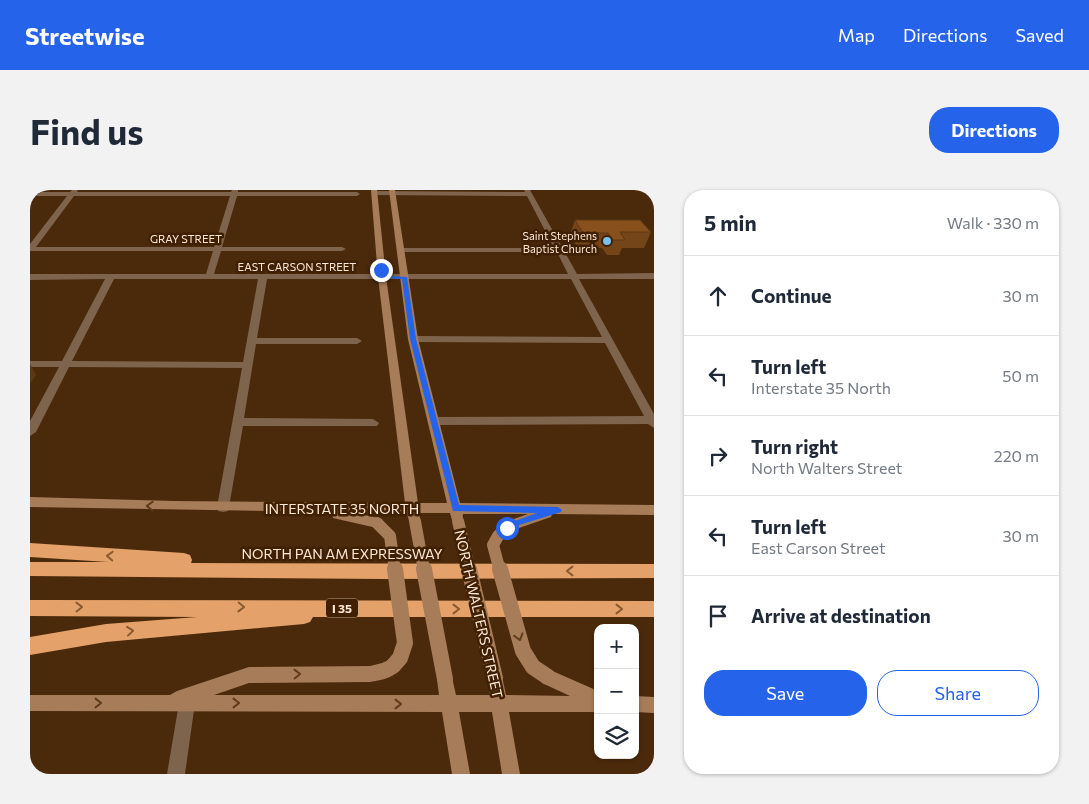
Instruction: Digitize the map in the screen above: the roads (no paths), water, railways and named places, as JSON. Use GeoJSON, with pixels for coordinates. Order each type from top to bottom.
{"type":"FeatureCollection","features":[{"type":"Feature","properties":{"kind":"highway"},"geometry":{"type":"LineString","coordinates":[[30,550],[385,572]]}},
{"type":"Feature","properties":{"kind":"highway","name":"NORTH PAN AM EXPRESSWAY"},"geometry":{"type":"LineString","coordinates":[[30,569],[385,572],[654,571]]}},
{"type":"Feature","properties":{"kind":"highway","name":"I 35"},"geometry":{"type":"LineString","coordinates":[[30,608],[118,606],[383,609],[654,608]]}},
{"type":"Feature","properties":{"kind":"highway"},"geometry":{"type":"LineString","coordinates":[[30,646],[106,633],[383,609]]}},
{"type":"Feature","properties":{"kind":"main road"},"geometry":{"type":"LineString","coordinates":[[374,192],[382,277],[408,484],[461,774]]}},
{"type":"Feature","properties":{"kind":"main road","name":"NORTH WALTERS STREET"},"geometry":{"type":"LineString","coordinates":[[393,192],[413,339],[495,678],[511,774]]}},
{"type":"Feature","properties":{"kind":"main road","name":"INTERSTATE 35 NORTH"},"geometry":{"type":"LineString","coordinates":[[30,502],[299,508],[414,515],[558,510],[654,510]]}},
{"type":"Feature","properties":{"kind":"main road"},"geometry":{"type":"LineString","coordinates":[[166,703],[249,675],[370,674],[385,671],[400,658],[405,643],[390,536],[377,523],[353,516],[299,508]]}},
{"type":"Feature","properties":{"kind":"main road"},"geometry":{"type":"LineString","coordinates":[[558,510],[516,523],[498,536],[493,545],[523,651],[533,667],[548,677],[594,698]]}},
{"type":"Feature","properties":{"kind":"main road"},"geometry":{"type":"LineString","coordinates":[[30,703],[594,704]]}},
{"type":"Feature","properties":{"kind":"main road"},"geometry":{"type":"LineString","coordinates":[[639,704],[654,704]]}},
{"type":"Feature","properties":{"kind":"street"},"geometry":{"type":"LineString","coordinates":[[30,249],[74,192]]}},
{"type":"Feature","properties":{"kind":"street"},"geometry":{"type":"LineString","coordinates":[[30,194],[74,192],[357,194]]}},
{"type":"Feature","properties":{"kind":"street"},"geometry":{"type":"LineString","coordinates":[[209,277],[234,192]]}},
{"type":"Feature","properties":{"kind":"street"},"geometry":{"type":"LineString","coordinates":[[374,192],[528,192],[653,422],[434,421]]}},
{"type":"Feature","properties":{"kind":"street","name":"GRAY STREET"},"geometry":{"type":"LineString","coordinates":[[30,249],[342,249]]}},
{"type":"Feature","properties":{"kind":"street"},"geometry":{"type":"LineString","coordinates":[[401,250],[559,250]]}},
{"type":"Feature","properties":{"kind":"street","name":"EAST CARSON STREET"},"geometry":{"type":"LineString","coordinates":[[30,277],[654,276]]}},
{"type":"Feature","properties":{"kind":"street"},"geometry":{"type":"LineString","coordinates":[[30,432],[111,277]]}},
{"type":"Feature","properties":{"kind":"street"},"geometry":{"type":"LineString","coordinates":[[223,507],[253,341],[262,277]]}},
{"type":"Feature","properties":{"kind":"street"},"geometry":{"type":"LineString","coordinates":[[413,339],[609,340]]}},
{"type":"Feature","properties":{"kind":"street"},"geometry":{"type":"LineString","coordinates":[[253,341],[357,341]]}},
{"type":"Feature","properties":{"kind":"street"},"geometry":{"type":"LineString","coordinates":[[30,364],[248,365]]}},
{"type":"Feature","properties":{"kind":"street"},"geometry":{"type":"LineString","coordinates":[[238,422],[373,423]]}},
{"type":"Feature","properties":{"kind":"street"},"geometry":{"type":"LineString","coordinates":[[176,774],[187,703]]}},
{"type":"Feature","properties":{"kind":"place","name":"Saint Stephens Baptist Church"},"geometry":{"type":"Point","coordinates":[607,241]}}]}
